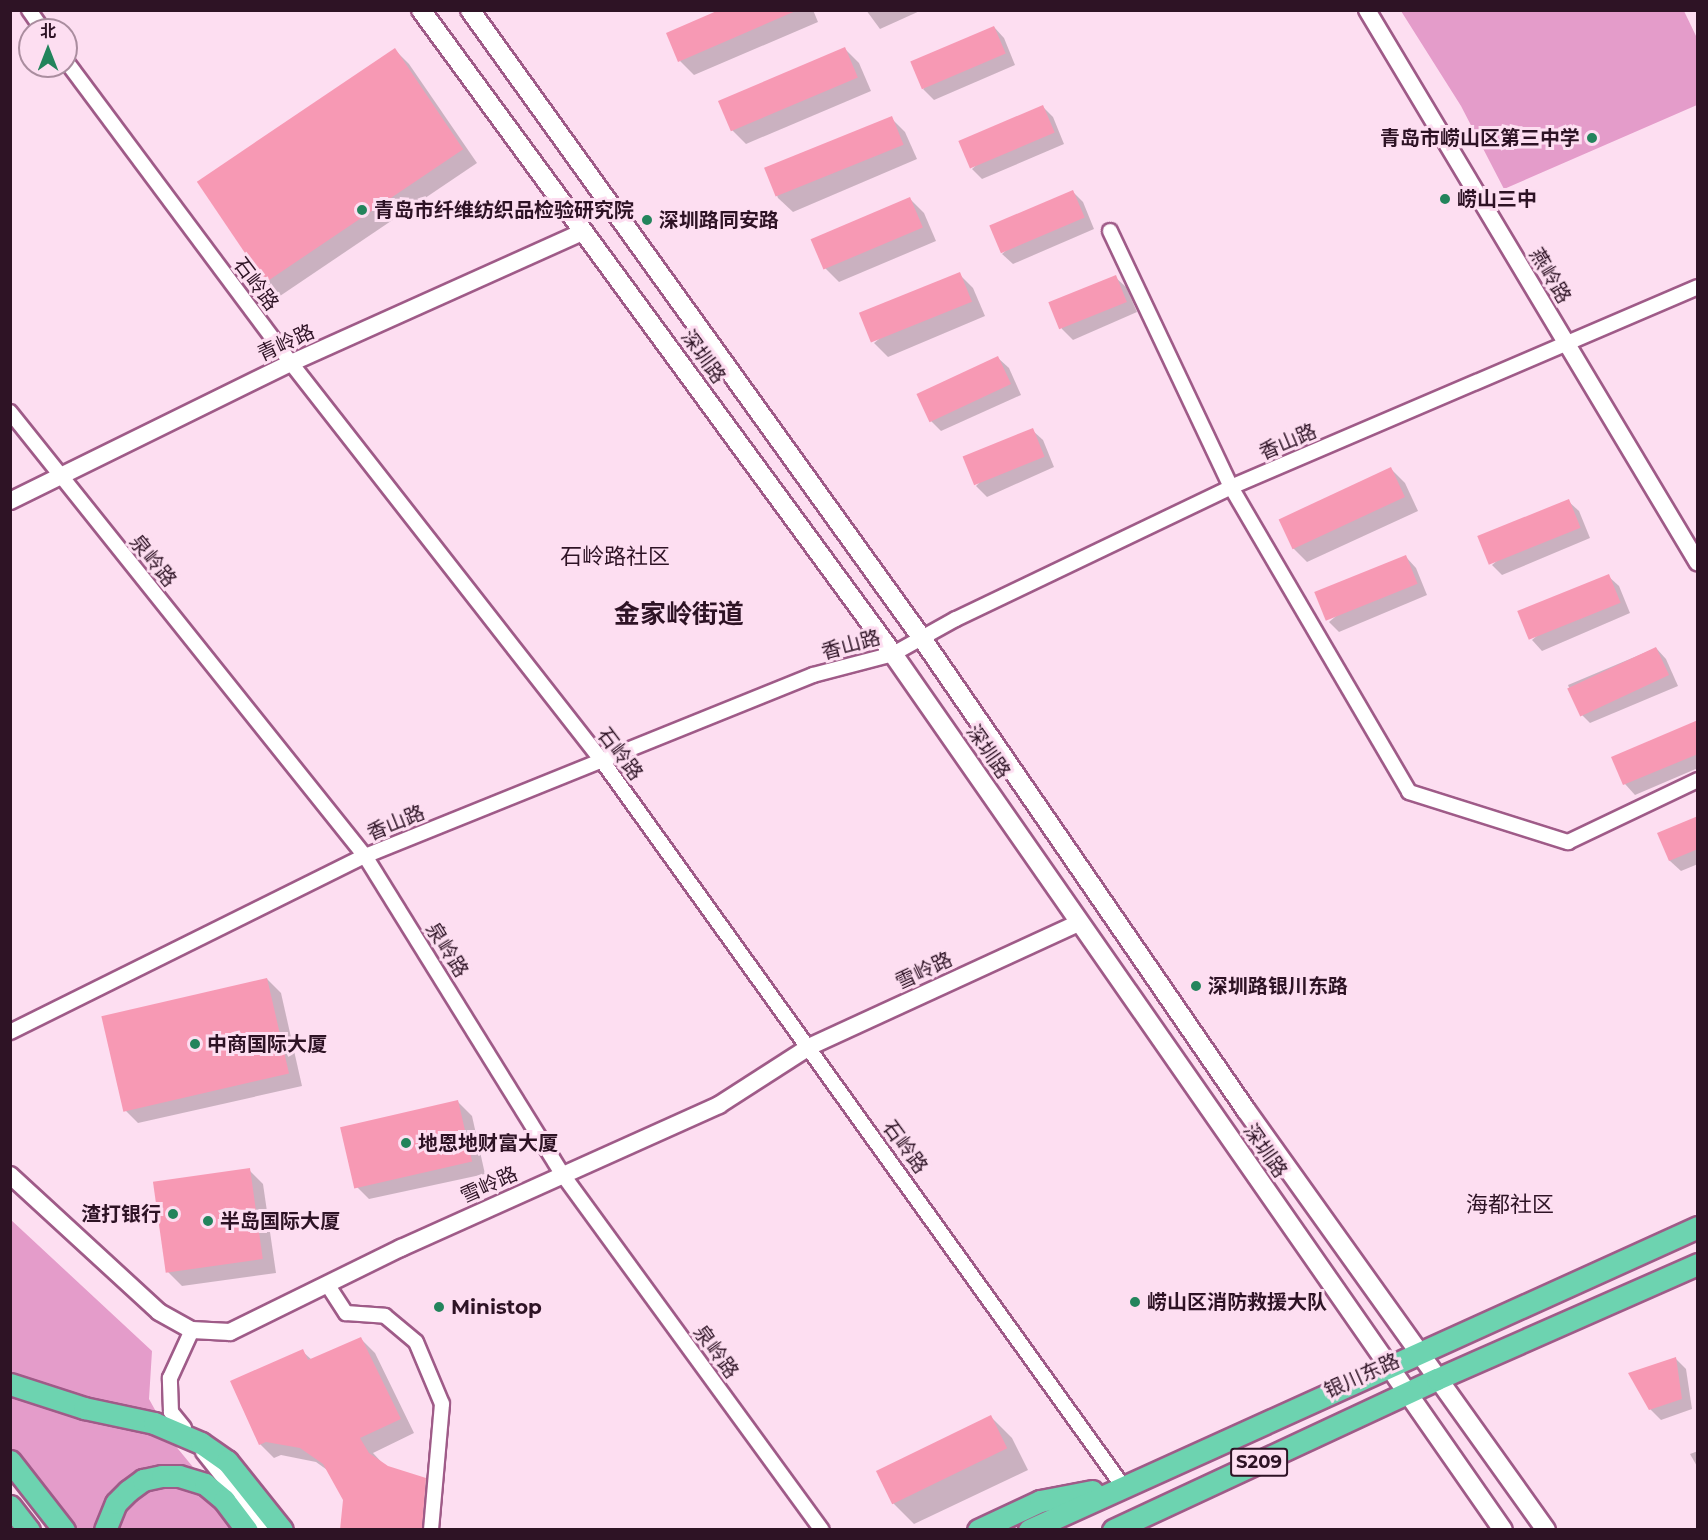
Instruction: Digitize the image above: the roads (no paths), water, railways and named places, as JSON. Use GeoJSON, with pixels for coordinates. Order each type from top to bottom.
{"type":"FeatureCollection","features":[{"type":"Feature","properties":{"kind":"main road","name":"深圳路"},"geometry":{"type":"LineString","coordinates":[[421,10],[892,654],[1386,1366],[1503,1530]]}},
{"type":"Feature","properties":{"kind":"main road","name":"深圳路"},"geometry":{"type":"LineString","coordinates":[[470,10],[921,637],[1246,1110],[1546,1530]]}},
{"type":"Feature","properties":{"kind":"main road","name":"银川东路"},"geometry":{"type":"LineString","coordinates":[[1029,1530],[1122,1485],[1417,1351],[1698,1227]]}},
{"type":"Feature","properties":{"kind":"main road","name":"银川东路"},"geometry":{"type":"LineString","coordinates":[[1113,1530],[1147,1523],[1437,1379],[1698,1264]]}},
{"type":"Feature","properties":{"kind":"main road"},"geometry":{"type":"LineString","coordinates":[[10,1384],[84,1408],[154,1423],[201,1443],[227,1461],[282,1530]]}},
{"type":"Feature","properties":{"kind":"main road"},"geometry":{"type":"LineString","coordinates":[[10,1461],[64,1530]]}},
{"type":"Feature","properties":{"kind":"main road"},"geometry":{"type":"LineString","coordinates":[[105,1530],[116,1503],[128,1491],[143,1480],[162,1476],[179,1476],[204,1484],[224,1500],[247,1530]]}},
{"type":"Feature","properties":{"kind":"main road"},"geometry":{"type":"LineString","coordinates":[[978,1530],[1040,1501],[1122,1485]]}},
{"type":"Feature","properties":{"kind":"main road"},"geometry":{"type":"LineString","coordinates":[[10,1506],[29,1530]]}},
{"type":"Feature","properties":{"kind":"main road"},"geometry":{"type":"LineString","coordinates":[[1125,1530],[1147,1523]]}},
{"type":"Feature","properties":{"kind":"street","name":"燕岭路"},"geometry":{"type":"LineString","coordinates":[[1367,10],[1698,563]]}},
{"type":"Feature","properties":{"kind":"street","name":"石岭路"},"geometry":{"type":"LineString","coordinates":[[78,77],[291,363],[603,762],[1122,1485]]}},
{"type":"Feature","properties":{"kind":"street"},"geometry":{"type":"LineString","coordinates":[[1110,231],[1231,487],[1409,792],[1568,842],[1698,780]]}},
{"type":"Feature","properties":{"kind":"street","name":"青岭路"},"geometry":{"type":"LineString","coordinates":[[10,501],[58,474],[291,363],[584,232]]}},
{"type":"Feature","properties":{"kind":"street","name":"香山路"},"geometry":{"type":"LineString","coordinates":[[10,1032],[365,856],[603,762],[813,675],[892,654],[921,637],[1231,487],[1698,287]]}},
{"type":"Feature","properties":{"kind":"street","name":"泉岭路"},"geometry":{"type":"LineString","coordinates":[[10,412],[365,856],[563,1175],[822,1530]]}},
{"type":"Feature","properties":{"kind":"street","name":"雪岭路"},"geometry":{"type":"LineString","coordinates":[[10,1175],[159,1312],[192,1330],[230,1332],[327,1284],[719,1105],[809,1047],[1079,923]]}},
{"type":"Feature","properties":{"kind":"street"},"geometry":{"type":"LineString","coordinates":[[327,1284],[346,1313],[385,1316],[416,1342],[438,1393],[442,1404],[431,1530]]}},
{"type":"Feature","properties":{"kind":"street"},"geometry":{"type":"LineString","coordinates":[[184,1428],[171,1412],[170,1378],[192,1330]]}},
{"type":"Feature","properties":{"kind":"street"},"geometry":{"type":"LineString","coordinates":[[203,1452],[265,1530]]}},
{"type":"Feature","properties":{"kind":"place","name":"青岛市崂山区第三中学"},"geometry":{"type":"Point","coordinates":[1592,138]}},
{"type":"Feature","properties":{"kind":"place","name":"崂山三中"},"geometry":{"type":"Point","coordinates":[1445,199]}},
{"type":"Feature","properties":{"kind":"place","name":"青岛市纤维纺织品检验研究院"},"geometry":{"type":"Point","coordinates":[362,210]}},
{"type":"Feature","properties":{"kind":"place","name":"深圳路同安路"},"geometry":{"type":"Point","coordinates":[647,220]}},
{"type":"Feature","properties":{"kind":"place","name":"深圳路银川东路"},"geometry":{"type":"Point","coordinates":[1196,986]}},
{"type":"Feature","properties":{"kind":"place","name":"中商国际大厦"},"geometry":{"type":"Point","coordinates":[195,1044]}},
{"type":"Feature","properties":{"kind":"place","name":"地恩地财富大厦"},"geometry":{"type":"Point","coordinates":[406,1143]}},
{"type":"Feature","properties":{"kind":"place","name":"渣打银行"},"geometry":{"type":"Point","coordinates":[173,1214]}},
{"type":"Feature","properties":{"kind":"place","name":"半岛国际大厦"},"geometry":{"type":"Point","coordinates":[208,1221]}},
{"type":"Feature","properties":{"kind":"place","name":"崂山区消防救援大队"},"geometry":{"type":"Point","coordinates":[1135,1302]}},
{"type":"Feature","properties":{"kind":"place","name":"Ministop"},"geometry":{"type":"Point","coordinates":[439,1307]}},
{"type":"Feature","properties":{"kind":"district","name":"石岭路社区"},"geometry":{"type":"Point","coordinates":[615,557]}},
{"type":"Feature","properties":{"kind":"district","name":"金家岭街道"},"geometry":{"type":"Point","coordinates":[679,615]}},
{"type":"Feature","properties":{"kind":"district","name":"海都社区"},"geometry":{"type":"Point","coordinates":[1510,1205]}}]}
